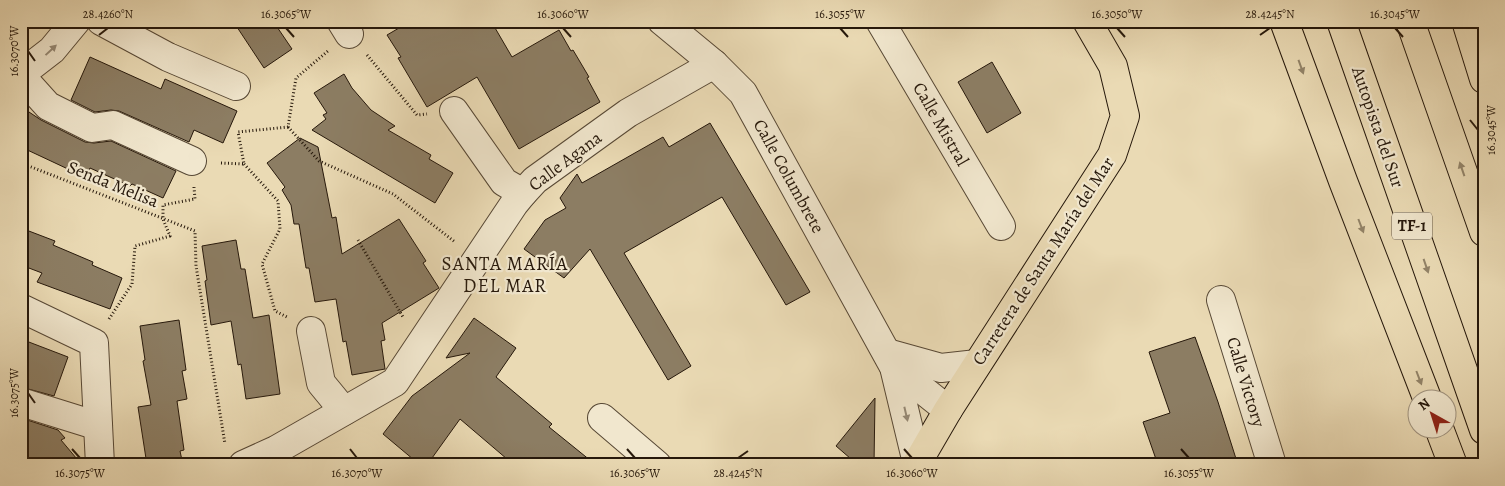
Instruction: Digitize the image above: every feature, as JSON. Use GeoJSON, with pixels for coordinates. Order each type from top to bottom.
{"type":"FeatureCollection","features":[{"type":"Feature","properties":{"kind":"main road","name":"Carretera de Santa María del Mar"},"geometry":{"type":"LineString","coordinates":[[918,464],[948,410],[1112,155],[1125,116],[1113,66],[1087,21]]}},
{"type":"Feature","properties":{"kind":"main road"},"geometry":{"type":"LineString","coordinates":[[1284,21],[1343,181],[1423,388]]}},
{"type":"Feature","properties":{"kind":"main road","name":"Autopista del Sur"},"geometry":{"type":"LineString","coordinates":[[1341,21],[1484,430]]}},
{"type":"Feature","properties":{"kind":"main road"},"geometry":{"type":"LineString","coordinates":[[1410,21],[1484,232]]}},
{"type":"Feature","properties":{"kind":"main road"},"geometry":{"type":"LineString","coordinates":[[1466,21],[1484,79]]}},
{"type":"Feature","properties":{"kind":"main road"},"geometry":{"type":"LineString","coordinates":[[1443,438],[1453,465]]}},
{"type":"Feature","properties":{"kind":"street"},"geometry":{"type":"LineString","coordinates":[[76,21],[52,50],[21,75],[48,106],[92,128],[113,125],[192,161]]}},
{"type":"Feature","properties":{"kind":"street"},"geometry":{"type":"LineString","coordinates":[[101,21],[168,57],[236,86]]}},
{"type":"Feature","properties":{"kind":"street","name":"Calle Columbrete"},"geometry":{"type":"LineString","coordinates":[[662,21],[714,64],[743,93],[890,360],[918,464]]}},
{"type":"Feature","properties":{"kind":"street","name":"Calle Mistral"},"geometry":{"type":"LineString","coordinates":[[880,21],[1001,226]]}},
{"type":"Feature","properties":{"kind":"street","name":"Calle Agana"},"geometry":{"type":"LineString","coordinates":[[234,455],[276,450],[395,382],[522,193],[535,180],[628,113],[714,64]]}},
{"type":"Feature","properties":{"kind":"street"},"geometry":{"type":"LineString","coordinates":[[454,111],[504,182],[522,193]]}},
{"type":"Feature","properties":{"kind":"street","name":"Calle Victory"},"geometry":{"type":"LineString","coordinates":[[1221,300],[1272,465]]}},
{"type":"Feature","properties":{"kind":"street"},"geometry":{"type":"LineString","coordinates":[[21,308],[94,343],[100,465]]}},
{"type":"Feature","properties":{"kind":"street"},"geometry":{"type":"LineString","coordinates":[[311,331],[321,383],[344,411]]}},
{"type":"Feature","properties":{"kind":"street"},"geometry":{"type":"LineString","coordinates":[[890,360],[941,368],[977,364]]}},
{"type":"Feature","properties":{"kind":"street","name":"Calle Columbrete"},"geometry":{"type":"LineString","coordinates":[[890,360],[948,410]]}},
{"type":"Feature","properties":{"kind":"street"},"geometry":{"type":"LineString","coordinates":[[21,402],[98,426]]}},
{"type":"Feature","properties":{"kind":"street"},"geometry":{"type":"LineString","coordinates":[[602,418],[657,465]]}},
{"type":"Feature","properties":{"kind":"path"},"geometry":{"type":"LineString","coordinates":[[345,28],[417,115],[454,111]]}},
{"type":"Feature","properties":{"kind":"path"},"geometry":{"type":"LineString","coordinates":[[288,128],[319,161],[393,194],[478,259]]}},
{"type":"Feature","properties":{"kind":"path","name":"Senda Melisa"},"geometry":{"type":"LineString","coordinates":[[21,162],[195,231],[196,266],[234,455]]}},
{"type":"Feature","properties":{"kind":"path"},"geometry":{"type":"LineString","coordinates":[[244,164],[278,201],[280,229],[262,264],[275,311],[311,331]]}},
{"type":"Feature","properties":{"kind":"path"},"geometry":{"type":"LineString","coordinates":[[358,240],[419,346]]}},
{"type":"Feature","properties":{"kind":"building"},"geometry":{"type":"Polygon","coordinates":[[[233,21],[273,21],[292,49],[264,68],[233,21]]]}},
{"type":"Feature","properties":{"kind":"building"},"geometry":{"type":"Polygon","coordinates":[[[411,21],[491,21],[512,57],[559,30],[589,77],[587,78],[600,102],[519,149],[477,77],[427,107],[398,58],[401,57],[387,35],[411,21]]]}},
{"type":"Feature","properties":{"kind":"building"},"geometry":{"type":"Polygon","coordinates":[[[90,57],[161,89],[165,79],[237,111],[223,143],[194,130],[189,142],[119,111],[95,112],[71,100],[90,57]]]}},
{"type":"Feature","properties":{"kind":"building"},"geometry":{"type":"Polygon","coordinates":[[[992,62],[1021,113],[987,133],[958,82],[992,62]]]}},
{"type":"Feature","properties":{"kind":"building"},"geometry":{"type":"Polygon","coordinates":[[[344,74],[352,88],[371,110],[395,126],[388,130],[431,155],[429,159],[453,173],[435,203],[312,130],[326,119],[323,115],[327,113],[314,93],[344,74]]]}},
{"type":"Feature","properties":{"kind":"building"},"geometry":{"type":"Polygon","coordinates":[[[29,112],[85,142],[111,141],[176,171],[163,198],[90,168],[85,177],[21,147],[21,129],[29,112]]]}},
{"type":"Feature","properties":{"kind":"building"},"geometry":{"type":"Polygon","coordinates":[[[710,123],[810,292],[786,305],[722,197],[624,253],[691,366],[668,380],[590,249],[564,278],[524,249],[545,220],[566,208],[560,198],[577,174],[582,183],[663,137],[669,147],[710,123]]]}},
{"type":"Feature","properties":{"kind":"building"},"geometry":{"type":"Polygon","coordinates":[[[300,138],[318,147],[332,218],[336,217],[342,254],[399,219],[426,261],[423,263],[439,288],[382,323],[385,340],[381,341],[385,369],[352,375],[346,341],[343,342],[336,299],[315,302],[309,268],[306,268],[299,224],[294,224],[291,205],[282,190],[285,187],[267,163],[300,138]]]}},
{"type":"Feature","properties":{"kind":"building"},"geometry":{"type":"Polygon","coordinates":[[[21,228],[55,241],[53,245],[93,262],[92,265],[122,278],[110,309],[37,282],[42,273],[21,265],[21,228]]]}},
{"type":"Feature","properties":{"kind":"building"},"geometry":{"type":"Polygon","coordinates":[[[236,240],[241,269],[245,269],[253,318],[269,315],[280,394],[246,399],[241,364],[238,365],[231,321],[211,325],[202,246],[236,240]]]}},
{"type":"Feature","properties":{"kind":"building"},"geometry":{"type":"Polygon","coordinates":[[[474,318],[516,348],[496,377],[552,424],[549,427],[596,465],[514,465],[460,419],[427,465],[420,465],[383,434],[412,396],[470,353],[446,358],[474,318]]]}},
{"type":"Feature","properties":{"kind":"building"},"geometry":{"type":"Polygon","coordinates":[[[179,320],[186,370],[182,371],[187,399],[177,401],[184,450],[180,451],[183,465],[147,465],[138,407],[151,405],[143,361],[145,360],[140,326],[179,320]]]}},
{"type":"Feature","properties":{"kind":"building"},"geometry":{"type":"Polygon","coordinates":[[[1195,337],[1238,465],[1158,465],[1143,422],[1170,413],[1149,352],[1195,337]]]}},
{"type":"Feature","properties":{"kind":"building"},"geometry":{"type":"Polygon","coordinates":[[[21,339],[68,357],[54,396],[21,387],[21,339]]]}},
{"type":"Feature","properties":{"kind":"building"},"geometry":{"type":"Polygon","coordinates":[[[875,398],[874,465],[858,465],[836,446],[875,398]]]}},
{"type":"Feature","properties":{"kind":"building"},"geometry":{"type":"Polygon","coordinates":[[[21,418],[58,430],[65,438],[61,440],[82,465],[36,465],[21,454],[21,418]]]}},
{"type":"Feature","properties":{"kind":"district","name":"SANTA MARÍA DEL MAR"},"geometry":{"type":"Point","coordinates":[505,275]}}]}
